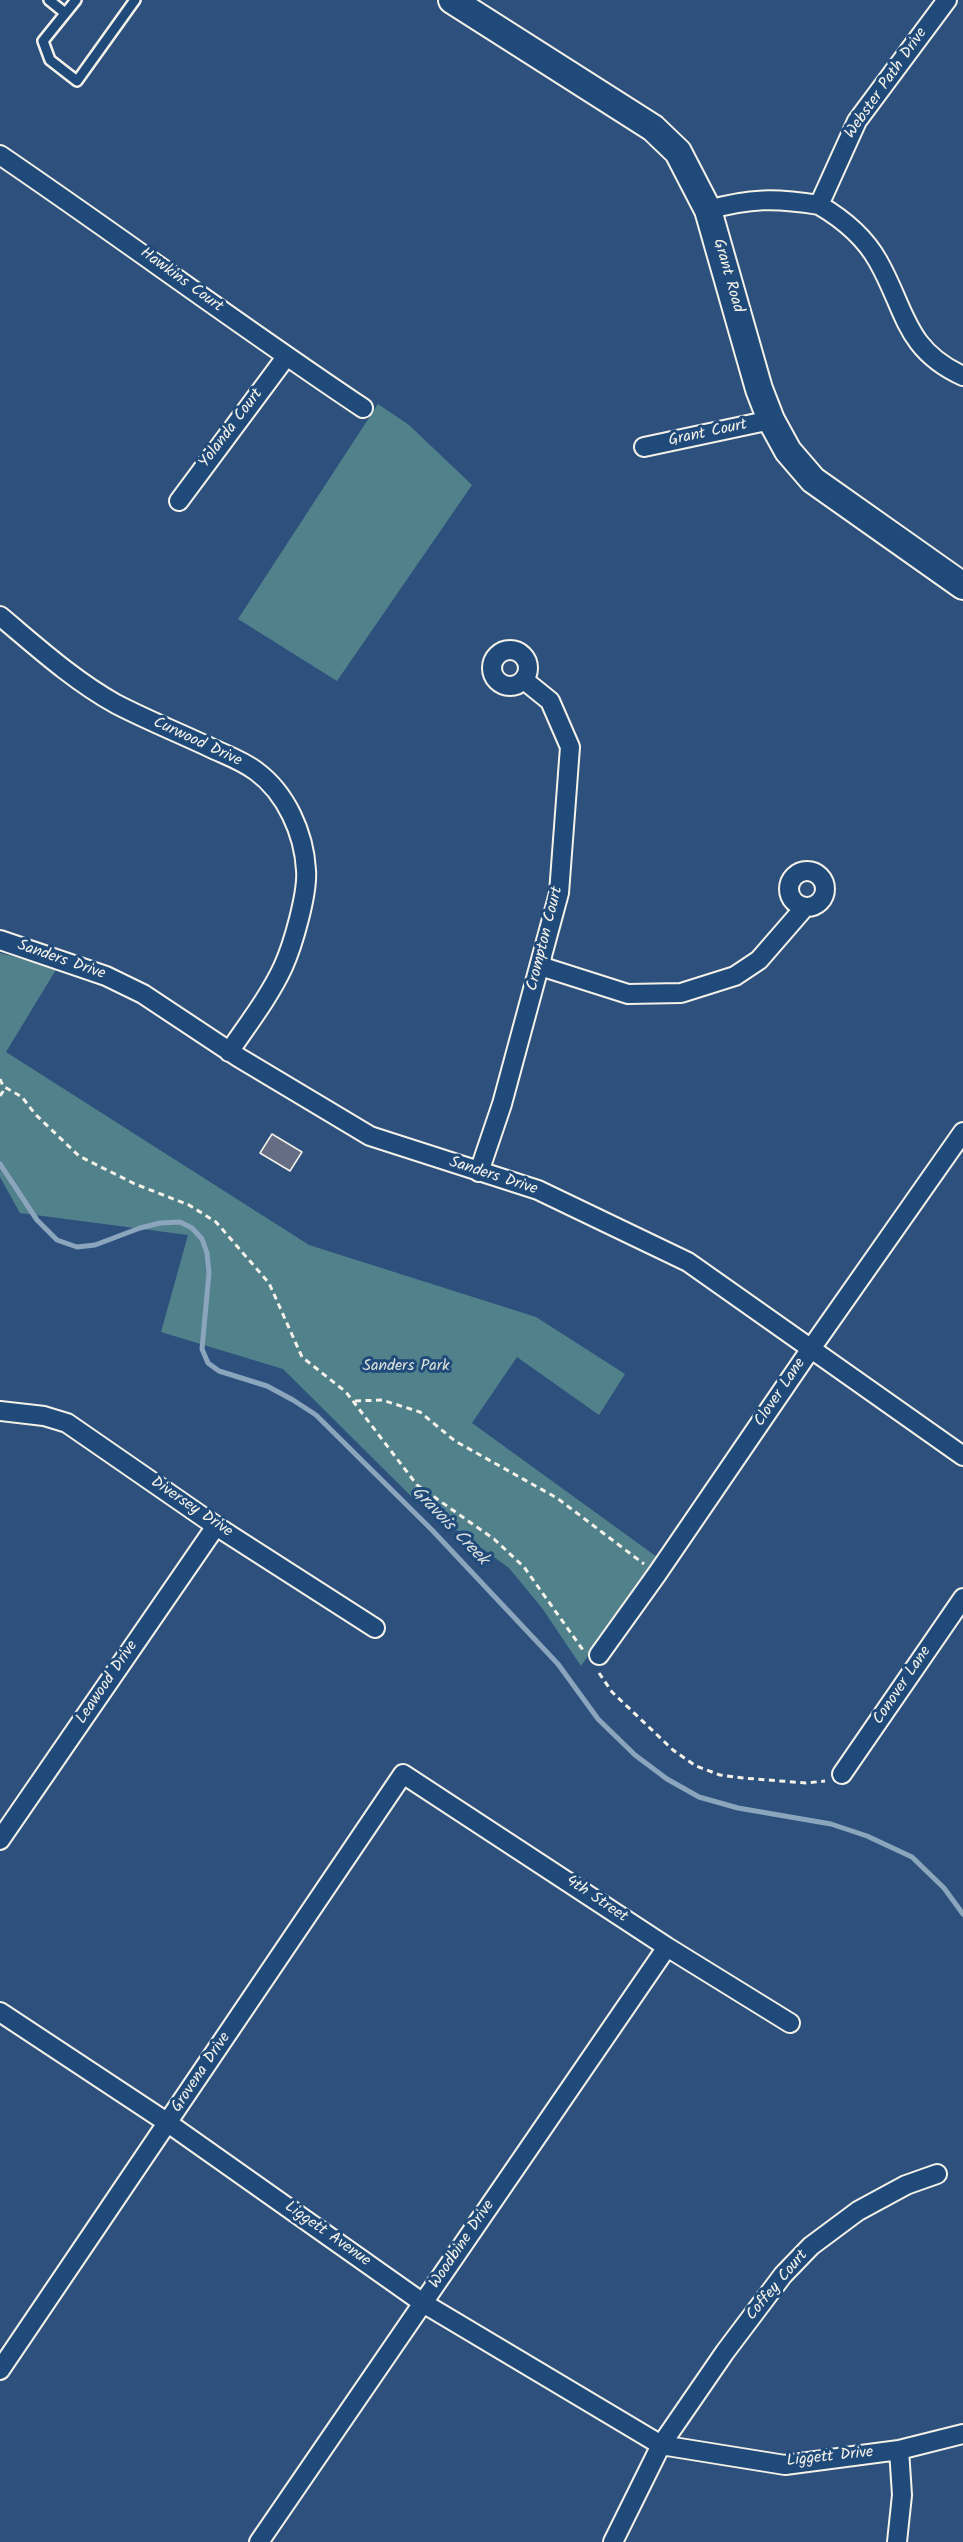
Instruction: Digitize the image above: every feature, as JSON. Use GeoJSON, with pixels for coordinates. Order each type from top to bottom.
{"type":"FeatureCollection","features":[{"type":"Feature","properties":{"kind":"street","name":"Grant Road"},"geometry":{"type":"LineString","coordinates":[[452,0],[653,128],[678,152],[708,210],[759,389],[771,420],[788,451],[813,480],[963,586]]}},
{"type":"Feature","properties":{"kind":"street","name":"Webster Path Drive"},"geometry":{"type":"LineString","coordinates":[[819,205],[857,121],[947,0]]}},
{"type":"Feature","properties":{"kind":"street","name":"Hawkins Court"},"geometry":{"type":"LineString","coordinates":[[0,155],[91,216],[286,357],[363,408]]}},
{"type":"Feature","properties":{"kind":"street"},"geometry":{"type":"LineString","coordinates":[[708,210],[745,200],[784,199],[819,205],[840,217],[861,237],[878,261],[903,320],[918,342],[934,358],[963,376]]}},
{"type":"Feature","properties":{"kind":"street","name":"Yolanda Court"},"geometry":{"type":"LineString","coordinates":[[179,501],[286,357]]}},
{"type":"Feature","properties":{"kind":"street","name":"Grant Court"},"geometry":{"type":"LineString","coordinates":[[644,447],[771,420]]}},
{"type":"Feature","properties":{"kind":"street","name":"Curwood Drive"},"geometry":{"type":"LineString","coordinates":[[0,616],[88,687],[158,725],[256,770],[272,785],[293,818],[300,836],[307,872],[298,923],[283,966],[268,994],[229,1052]]}},
{"type":"Feature","properties":{"kind":"street","name":"Crompton Court"},"geometry":{"type":"LineString","coordinates":[[479,1172],[502,1104],[560,892],[570,747],[550,701],[525,680]]}},
{"type":"Feature","properties":{"kind":"street"},"geometry":{"type":"LineString","coordinates":[[540,966],[628,994],[681,993],[735,976],[759,960],[805,907]]}},
{"type":"Feature","properties":{"kind":"street","name":"Sanders Drive"},"geometry":{"type":"LineString","coordinates":[[0,940],[33,949],[105,976],[142,994],[229,1052],[370,1136],[538,1190],[688,1262],[963,1456]]}},
{"type":"Feature","properties":{"kind":"street","name":"Clover Lane"},"geometry":{"type":"LineString","coordinates":[[594,1660],[657,1574],[963,1132]]}},
{"type":"Feature","properties":{"kind":"street","name":"Diversey Drive"},"geometry":{"type":"LineString","coordinates":[[0,1411],[26,1413],[67,1423],[216,1526],[375,1628]]}},
{"type":"Feature","properties":{"kind":"street","name":"Leawood Drive"},"geometry":{"type":"LineString","coordinates":[[0,1840],[216,1526]]}},
{"type":"Feature","properties":{"kind":"street","name":"Conover Lane"},"geometry":{"type":"LineString","coordinates":[[842,1774],[963,1598]]}},
{"type":"Feature","properties":{"kind":"street","name":"4th Street"},"geometry":{"type":"LineString","coordinates":[[403,1774],[667,1947],[790,2023]]}},
{"type":"Feature","properties":{"kind":"street","name":"Grovena Drive"},"geometry":{"type":"LineString","coordinates":[[0,2370],[403,1774]]}},
{"type":"Feature","properties":{"kind":"street","name":"Woodbine Drive"},"geometry":{"type":"LineString","coordinates":[[259,2542],[667,1947]]}},
{"type":"Feature","properties":{"kind":"street","name":"Liggett Avenue"},"geometry":{"type":"LineString","coordinates":[[0,2012],[168,2123],[423,2303],[661,2445]]}},
{"type":"Feature","properties":{"kind":"street","name":"Coffey Court"},"geometry":{"type":"LineString","coordinates":[[613,2542],[661,2445],[725,2352],[776,2284],[811,2246],[858,2211],[906,2185],[937,2174]]}},
{"type":"Feature","properties":{"kind":"street","name":"Liggett Drive"},"geometry":{"type":"LineString","coordinates":[[661,2445],[785,2465],[899,2450],[963,2434]]}},
{"type":"Feature","properties":{"kind":"street"},"geometry":{"type":"LineString","coordinates":[[897,2542],[902,2495],[899,2450]]}},
{"type":"Feature","properties":{"kind":"lane"},"geometry":{"type":"LineString","coordinates":[[49,0],[65,13]]}},
{"type":"Feature","properties":{"kind":"lane"},"geometry":{"type":"LineString","coordinates":[[76,0],[43,41],[50,60],[77,81],[135,0]]}},
{"type":"Feature","properties":{"kind":"path"},"geometry":{"type":"LineString","coordinates":[[0,1079],[6,1087],[22,1097],[35,1114],[79,1156],[135,1184],[189,1205],[216,1222],[269,1283],[302,1357],[340,1385],[417,1485],[494,1539],[524,1567],[594,1660],[612,1692],[673,1750],[705,1770],[743,1778],[806,1783],[831,1780],[842,1774]]}},
{"type":"Feature","properties":{"kind":"path"},"geometry":{"type":"LineString","coordinates":[[0,1096],[6,1087]]}},
{"type":"Feature","properties":{"kind":"path"},"geometry":{"type":"LineString","coordinates":[[354,1401],[382,1400],[420,1412],[454,1441],[557,1498],[657,1574]]}},
{"type":"Feature","properties":{"kind":"green space"},"geometry":{"type":"Polygon","coordinates":[[[378,404],[409,425],[472,485],[337,681],[238,619],[378,404]]]}},
{"type":"Feature","properties":{"kind":"green space","name":"Sanders Park"},"geometry":{"type":"Polygon","coordinates":[[[0,953],[57,968],[6,1052],[309,1245],[536,1317],[625,1374],[599,1415],[517,1357],[472,1423],[657,1557],[581,1666],[542,1608],[509,1568],[414,1499],[283,1369],[161,1332],[188,1235],[20,1213],[0,1177],[0,953]]]}},
{"type":"Feature","properties":{"kind":"building"},"geometry":{"type":"Polygon","coordinates":[[[272,1134],[302,1152],[290,1171],[260,1153],[272,1134]]]}},
{"type":"Feature","properties":{"kind":"waterway","name":"Gravois Creek"},"geometry":{"type":"LineString","coordinates":[[0,1164],[37,1220],[57,1240],[77,1247],[95,1245],[160,1223],[180,1222],[192,1228],[202,1239],[207,1253],[209,1273],[202,1349],[208,1363],[219,1371],[267,1386],[316,1415],[432,1530],[558,1664],[598,1719],[635,1755],[667,1779],[699,1797],[738,1808],[831,1824],[867,1836],[912,1857],[944,1888],[963,1914]]}}]}
